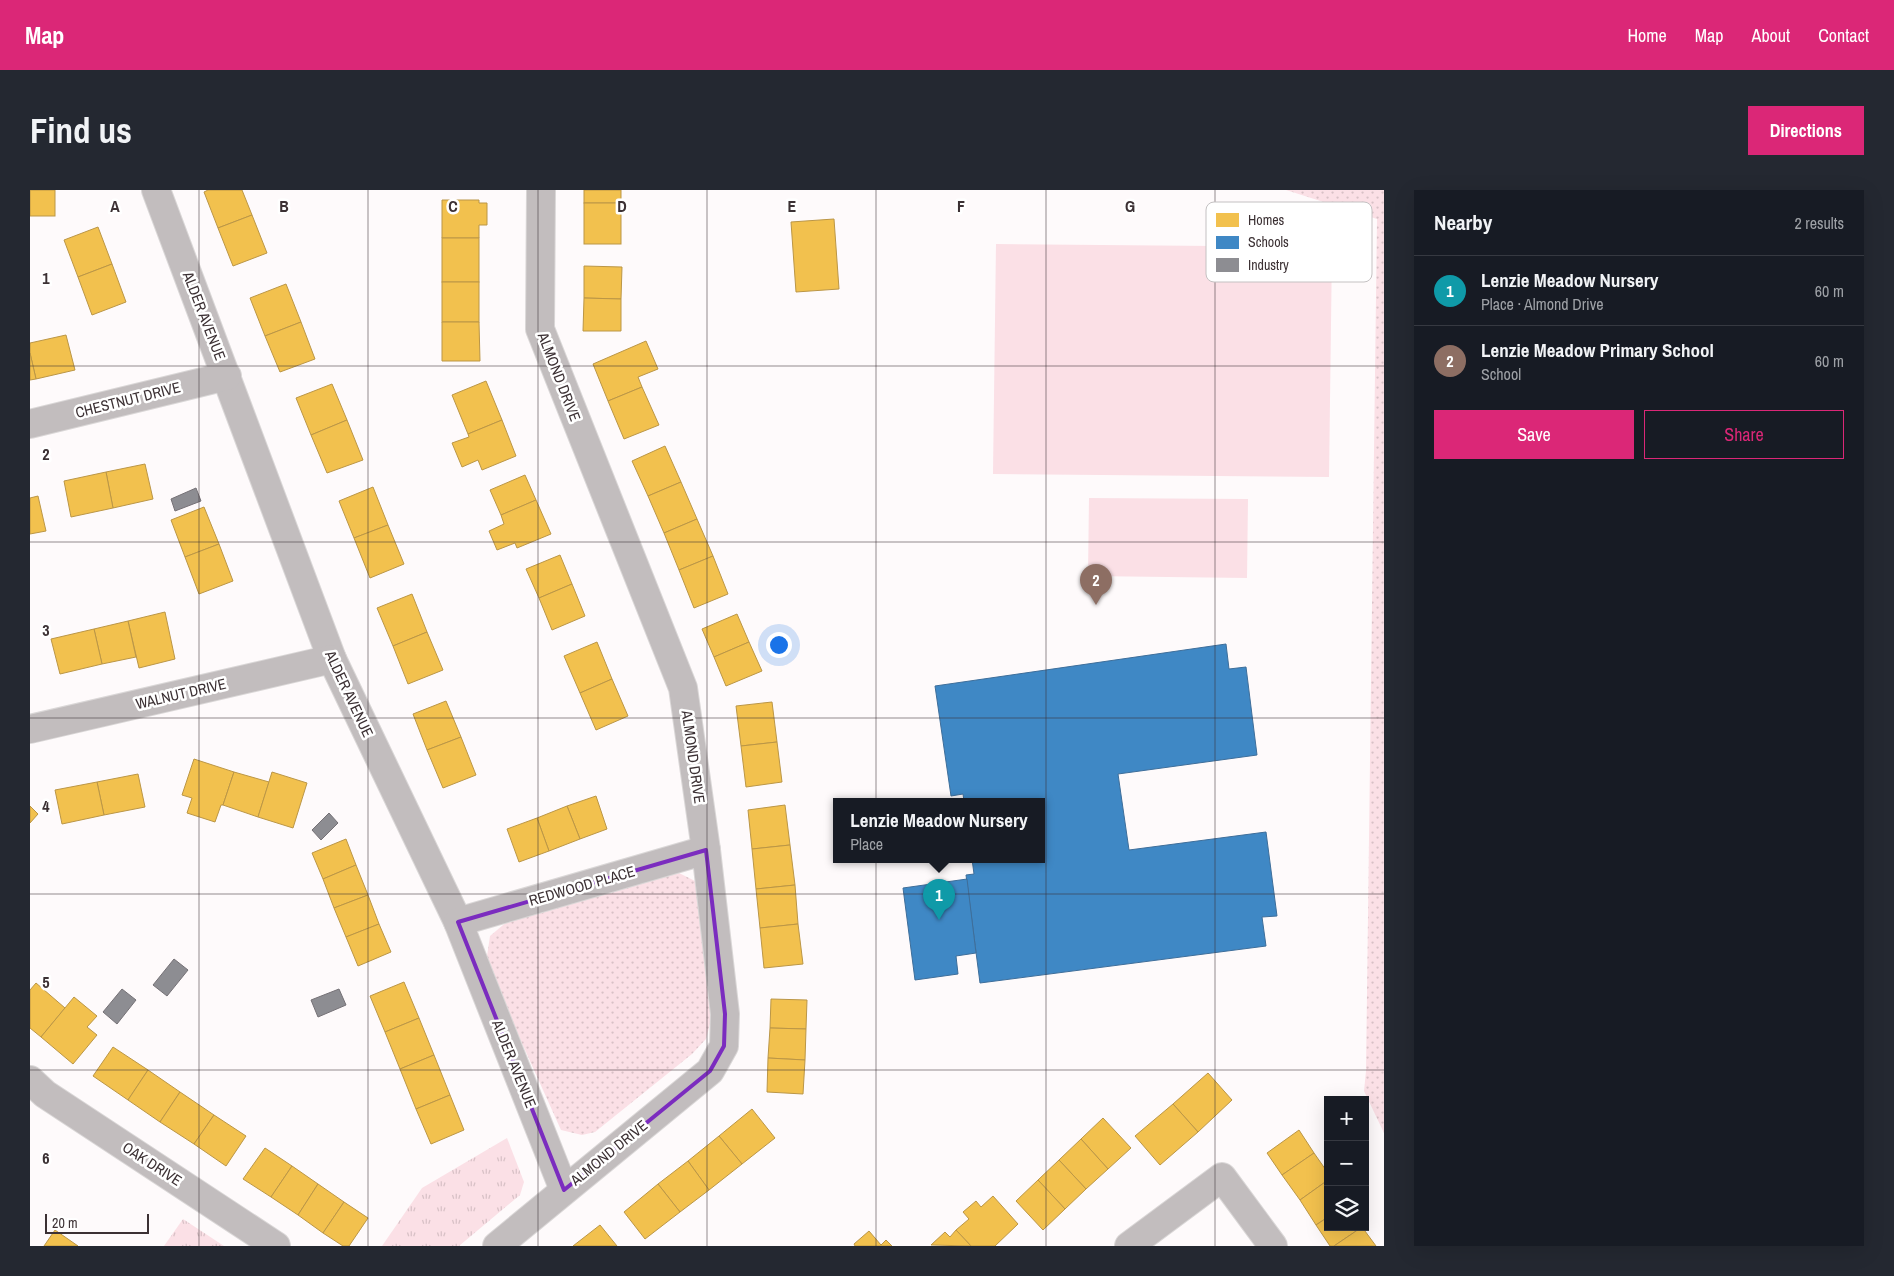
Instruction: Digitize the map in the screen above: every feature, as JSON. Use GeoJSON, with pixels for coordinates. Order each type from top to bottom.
{"type":"FeatureCollection","features":[{"type":"Feature","properties":{"kind":"street","name":"ALDER AVENUE"},"geometry":{"type":"LineString","coordinates":[[156,190],[332,659],[458,922],[564,1190]]}},
{"type":"Feature","properties":{"kind":"street","name":"ALMOND DRIVE"},"geometry":{"type":"LineString","coordinates":[[497,1246],[710,1071],[724,1046],[726,1014],[706,850],[683,688],[540,329],[540,190]]}},
{"type":"Feature","properties":{"kind":"street","name":"CHESTNUT DRIVE"},"geometry":{"type":"LineString","coordinates":[[30,424],[227,376]]}},
{"type":"Feature","properties":{"kind":"street","name":"WALNUT DRIVE"},"geometry":{"type":"LineString","coordinates":[[30,728],[332,659]]}},
{"type":"Feature","properties":{"kind":"street","name":"REDWOOD PLACE"},"geometry":{"type":"LineString","coordinates":[[458,922],[706,850]]}},
{"type":"Feature","properties":{"kind":"street","name":"OAK DRIVE"},"geometry":{"type":"LineString","coordinates":[[30,1080],[44,1094],[276,1246]]}},
{"type":"Feature","properties":{"kind":"street"},"geometry":{"type":"LineString","coordinates":[[1129,1246],[1222,1177],[1273,1246]]}},
{"type":"Feature","properties":{"kind":"highlighted area"},"geometry":{"type":"Polygon","coordinates":[[[706,850],[725,1014],[724,1046],[710,1071],[564,1190],[458,922],[706,850]]]}},
{"type":"Feature","properties":{"kind":"green space"},"geometry":{"type":"Polygon","coordinates":[[[1286,190],[1384,190],[1384,1133],[1369,1102],[1369,1096],[1366,1096],[1364,1091],[1366,1071],[1377,219],[1372,217],[1372,202],[1324,202],[1286,190]]]}},
{"type":"Feature","properties":{"kind":"green space"},"geometry":{"type":"Polygon","coordinates":[[[996,244],[1206,246],[1206,282],[1332,282],[1329,477],[993,474],[996,244]]]}},
{"type":"Feature","properties":{"kind":"green space"},"geometry":{"type":"Polygon","coordinates":[[[1089,498],[1248,499],[1247,578],[1088,576],[1089,498]]]}},
{"type":"Feature","properties":{"kind":"green space"},"geometry":{"type":"Polygon","coordinates":[[[679,873],[695,881],[712,1016],[706,1039],[692,1054],[595,1132],[582,1135],[561,1130],[486,963],[490,936],[509,920],[679,873]]]}},
{"type":"Feature","properties":{"kind":"green space"},"geometry":{"type":"Polygon","coordinates":[[[507,1138],[524,1182],[520,1195],[459,1246],[382,1246],[422,1188],[507,1138]]]}},
{"type":"Feature","properties":{"kind":"green space"},"geometry":{"type":"Polygon","coordinates":[[[183,1219],[224,1246],[164,1246],[183,1219]]]}},
{"type":"Feature","properties":{"kind":"building: Homes"},"geometry":{"type":"Polygon","coordinates":[[[30,190],[55,190],[55,216],[30,216],[30,190]]]}},
{"type":"Feature","properties":{"kind":"building: Homes"},"geometry":{"type":"Polygon","coordinates":[[[208,190],[242,190],[252,215],[218,228],[204,192],[208,190]]]}},
{"type":"Feature","properties":{"kind":"building: Homes"},"geometry":{"type":"Polygon","coordinates":[[[584,190],[621,190],[621,203],[584,203],[584,190]]]}},
{"type":"Feature","properties":{"kind":"building: Homes"},"geometry":{"type":"Polygon","coordinates":[[[442,200],[479,200],[479,203],[487,203],[487,225],[479,225],[479,238],[442,238],[442,200]]]}},
{"type":"Feature","properties":{"kind":"building: Homes"},"geometry":{"type":"Polygon","coordinates":[[[584,203],[621,203],[621,244],[584,244],[584,203]]]}},
{"type":"Feature","properties":{"kind":"building: Homes"},"geometry":{"type":"Polygon","coordinates":[[[252,215],[267,253],[233,266],[218,228],[252,215]]]}},
{"type":"Feature","properties":{"kind":"building: Homes"},"geometry":{"type":"Polygon","coordinates":[[[834,219],[839,289],[796,292],[791,222],[834,219]]]}},
{"type":"Feature","properties":{"kind":"building: Homes"},"geometry":{"type":"Polygon","coordinates":[[[98,227],[112,264],[78,277],[64,240],[98,227]]]}},
{"type":"Feature","properties":{"kind":"building: Homes"},"geometry":{"type":"Polygon","coordinates":[[[442,238],[479,238],[479,282],[442,282],[442,238]]]}},
{"type":"Feature","properties":{"kind":"building: Homes"},"geometry":{"type":"Polygon","coordinates":[[[112,264],[126,302],[92,315],[78,277],[112,264]]]}},
{"type":"Feature","properties":{"kind":"building: Homes"},"geometry":{"type":"Polygon","coordinates":[[[584,266],[622,267],[621,299],[584,298],[584,266]]]}},
{"type":"Feature","properties":{"kind":"building: Homes"},"geometry":{"type":"Polygon","coordinates":[[[442,282],[479,282],[479,322],[442,322],[442,282]]]}},
{"type":"Feature","properties":{"kind":"building: Homes"},"geometry":{"type":"Polygon","coordinates":[[[286,284],[301,322],[265,336],[250,298],[286,284]]]}},
{"type":"Feature","properties":{"kind":"building: Homes"},"geometry":{"type":"Polygon","coordinates":[[[584,298],[621,299],[621,331],[583,331],[584,298]]]}},
{"type":"Feature","properties":{"kind":"building: Homes"},"geometry":{"type":"Polygon","coordinates":[[[301,322],[315,359],[280,372],[265,336],[301,322]]]}},
{"type":"Feature","properties":{"kind":"building: Homes"},"geometry":{"type":"Polygon","coordinates":[[[442,322],[479,322],[480,361],[442,361],[442,322]]]}},
{"type":"Feature","properties":{"kind":"building: Homes"},"geometry":{"type":"Polygon","coordinates":[[[66,335],[75,370],[36,379],[30,353],[30,343],[66,335]]]}},
{"type":"Feature","properties":{"kind":"building: Homes"},"geometry":{"type":"Polygon","coordinates":[[[646,341],[658,369],[638,377],[642,387],[608,401],[593,364],[646,341]]]}},
{"type":"Feature","properties":{"kind":"building: Homes"},"geometry":{"type":"Polygon","coordinates":[[[30,353],[36,379],[30,380],[30,353]]]}},
{"type":"Feature","properties":{"kind":"building: Homes"},"geometry":{"type":"Polygon","coordinates":[[[486,381],[502,420],[468,434],[452,395],[486,381]]]}},
{"type":"Feature","properties":{"kind":"building: Homes"},"geometry":{"type":"Polygon","coordinates":[[[332,384],[347,420],[311,435],[296,398],[332,384]]]}},
{"type":"Feature","properties":{"kind":"building: Homes"},"geometry":{"type":"Polygon","coordinates":[[[642,387],[659,425],[624,439],[608,401],[642,387]]]}},
{"type":"Feature","properties":{"kind":"building: Homes"},"geometry":{"type":"Polygon","coordinates":[[[347,420],[363,460],[327,473],[311,435],[347,420]]]}},
{"type":"Feature","properties":{"kind":"building: Homes"},"geometry":{"type":"Polygon","coordinates":[[[502,420],[516,456],[482,470],[478,460],[462,467],[452,443],[469,437],[468,434],[502,420]]]}},
{"type":"Feature","properties":{"kind":"building: Homes"},"geometry":{"type":"Polygon","coordinates":[[[665,446],[681,482],[648,496],[632,461],[665,446]]]}},
{"type":"Feature","properties":{"kind":"building: Homes"},"geometry":{"type":"Polygon","coordinates":[[[145,464],[153,499],[113,508],[106,472],[145,464]]]}},
{"type":"Feature","properties":{"kind":"building: Homes"},"geometry":{"type":"Polygon","coordinates":[[[106,472],[113,508],[71,517],[64,481],[106,472]]]}},
{"type":"Feature","properties":{"kind":"building: Homes"},"geometry":{"type":"Polygon","coordinates":[[[525,475],[536,500],[501,515],[490,490],[525,475]]]}},
{"type":"Feature","properties":{"kind":"building: Homes"},"geometry":{"type":"Polygon","coordinates":[[[681,482],[697,519],[664,533],[648,496],[681,482]]]}},
{"type":"Feature","properties":{"kind":"building: Homes"},"geometry":{"type":"Polygon","coordinates":[[[373,487],[388,525],[354,538],[339,501],[373,487]]]}},
{"type":"Feature","properties":{"kind":"building: Homes"},"geometry":{"type":"Polygon","coordinates":[[[38,496],[46,531],[30,534],[30,498],[38,496]]]}},
{"type":"Feature","properties":{"kind":"building: Homes"},"geometry":{"type":"Polygon","coordinates":[[[536,500],[551,534],[517,548],[515,543],[497,550],[489,531],[504,524],[501,515],[536,500]]]}},
{"type":"Feature","properties":{"kind":"building: Homes"},"geometry":{"type":"Polygon","coordinates":[[[204,507],[219,544],[185,557],[171,520],[204,507]]]}},
{"type":"Feature","properties":{"kind":"building: Homes"},"geometry":{"type":"Polygon","coordinates":[[[697,519],[713,556],[679,570],[664,533],[697,519]]]}},
{"type":"Feature","properties":{"kind":"building: Homes"},"geometry":{"type":"Polygon","coordinates":[[[388,525],[404,564],[370,578],[354,538],[388,525]]]}},
{"type":"Feature","properties":{"kind":"building: Homes"},"geometry":{"type":"Polygon","coordinates":[[[219,544],[233,581],[199,594],[185,557],[219,544]]]}},
{"type":"Feature","properties":{"kind":"building: Homes"},"geometry":{"type":"Polygon","coordinates":[[[560,555],[572,584],[539,598],[526,569],[560,555]]]}},
{"type":"Feature","properties":{"kind":"building: Homes"},"geometry":{"type":"Polygon","coordinates":[[[713,556],[728,594],[694,608],[679,570],[713,556]]]}},
{"type":"Feature","properties":{"kind":"building: Homes"},"geometry":{"type":"Polygon","coordinates":[[[572,584],[585,616],[552,630],[539,598],[572,584]]]}},
{"type":"Feature","properties":{"kind":"building: Homes"},"geometry":{"type":"Polygon","coordinates":[[[412,594],[427,632],[393,646],[377,608],[412,594]]]}},
{"type":"Feature","properties":{"kind":"building: Homes"},"geometry":{"type":"Polygon","coordinates":[[[165,612],[175,659],[139,668],[128,621],[165,612]]]}},
{"type":"Feature","properties":{"kind":"building: Homes"},"geometry":{"type":"Polygon","coordinates":[[[737,614],[749,642],[714,657],[702,629],[737,614]]]}},
{"type":"Feature","properties":{"kind":"building: Homes"},"geometry":{"type":"Polygon","coordinates":[[[128,621],[136,657],[102,664],[94,629],[128,621]]]}},
{"type":"Feature","properties":{"kind":"building: Homes"},"geometry":{"type":"Polygon","coordinates":[[[94,629],[102,664],[60,674],[51,639],[94,629]]]}},
{"type":"Feature","properties":{"kind":"building: Homes"},"geometry":{"type":"Polygon","coordinates":[[[427,632],[443,670],[408,684],[393,646],[427,632]]]}},
{"type":"Feature","properties":{"kind":"building: Homes"},"geometry":{"type":"Polygon","coordinates":[[[597,642],[612,679],[580,693],[564,656],[597,642]]]}},
{"type":"Feature","properties":{"kind":"building: Homes"},"geometry":{"type":"Polygon","coordinates":[[[749,642],[762,671],[726,686],[714,657],[749,642]]]}},
{"type":"Feature","properties":{"kind":"building: Homes"},"geometry":{"type":"Polygon","coordinates":[[[612,679],[628,716],[596,730],[580,693],[612,679]]]}},
{"type":"Feature","properties":{"kind":"building: Homes"},"geometry":{"type":"Polygon","coordinates":[[[446,701],[461,737],[427,750],[413,714],[446,701]]]}},
{"type":"Feature","properties":{"kind":"building: Homes"},"geometry":{"type":"Polygon","coordinates":[[[772,702],[777,742],[741,746],[736,706],[772,702]]]}},
{"type":"Feature","properties":{"kind":"building: Homes"},"geometry":{"type":"Polygon","coordinates":[[[461,737],[476,775],[443,788],[427,750],[461,737]]]}},
{"type":"Feature","properties":{"kind":"building: Homes"},"geometry":{"type":"Polygon","coordinates":[[[777,742],[782,782],[746,787],[741,746],[777,742]]]}},
{"type":"Feature","properties":{"kind":"building: Homes"},"geometry":{"type":"Polygon","coordinates":[[[194,759],[234,772],[215,822],[187,813],[192,798],[182,795],[194,759]]]}},
{"type":"Feature","properties":{"kind":"building: Homes"},"geometry":{"type":"Polygon","coordinates":[[[234,772],[269,782],[258,817],[223,805],[234,772]]]}},
{"type":"Feature","properties":{"kind":"building: Homes"},"geometry":{"type":"Polygon","coordinates":[[[272,772],[307,783],[293,828],[258,817],[272,772]]]}},
{"type":"Feature","properties":{"kind":"building: Homes"},"geometry":{"type":"Polygon","coordinates":[[[138,774],[145,807],[104,815],[97,782],[138,774]]]}},
{"type":"Feature","properties":{"kind":"building: Homes"},"geometry":{"type":"Polygon","coordinates":[[[97,782],[104,815],[62,824],[55,790],[97,782]]]}},
{"type":"Feature","properties":{"kind":"building: Homes"},"geometry":{"type":"Polygon","coordinates":[[[596,796],[607,829],[580,839],[567,806],[596,796]]]}},
{"type":"Feature","properties":{"kind":"building: Homes"},"geometry":{"type":"Polygon","coordinates":[[[785,805],[790,845],[752,849],[748,810],[785,805]]]}},
{"type":"Feature","properties":{"kind":"building: Homes"},"geometry":{"type":"Polygon","coordinates":[[[30,806],[38,814],[30,823],[30,806]]]}},
{"type":"Feature","properties":{"kind":"building: Homes"},"geometry":{"type":"Polygon","coordinates":[[[567,806],[580,839],[549,851],[537,818],[567,806]]]}},
{"type":"Feature","properties":{"kind":"building: Homes"},"geometry":{"type":"Polygon","coordinates":[[[537,818],[549,851],[519,862],[507,829],[537,818]]]}},
{"type":"Feature","properties":{"kind":"building: Homes"},"geometry":{"type":"Polygon","coordinates":[[[346,839],[356,865],[323,879],[312,853],[346,839]]]}},
{"type":"Feature","properties":{"kind":"building: Homes"},"geometry":{"type":"Polygon","coordinates":[[[790,845],[795,885],[756,889],[752,849],[790,845]]]}},
{"type":"Feature","properties":{"kind":"building: Homes"},"geometry":{"type":"Polygon","coordinates":[[[356,865],[368,895],[334,908],[323,879],[356,865]]]}},
{"type":"Feature","properties":{"kind":"building: Homes"},"geometry":{"type":"Polygon","coordinates":[[[795,885],[798,924],[760,928],[756,889],[795,885]]]}},
{"type":"Feature","properties":{"kind":"building: Homes"},"geometry":{"type":"Polygon","coordinates":[[[368,895],[379,924],[346,937],[334,908],[368,895]]]}},
{"type":"Feature","properties":{"kind":"building: Homes"},"geometry":{"type":"Polygon","coordinates":[[[379,924],[391,952],[358,966],[346,937],[379,924]]]}},
{"type":"Feature","properties":{"kind":"building: Homes"},"geometry":{"type":"Polygon","coordinates":[[[798,924],[803,964],[764,968],[760,928],[798,924]]]}},
{"type":"Feature","properties":{"kind":"building: Homes"},"geometry":{"type":"Polygon","coordinates":[[[404,982],[419,1018],[385,1032],[370,996],[404,982]]]}},
{"type":"Feature","properties":{"kind":"building: Homes"},"geometry":{"type":"Polygon","coordinates":[[[36,983],[65,1008],[41,1037],[30,1028],[30,990],[36,983]]]}},
{"type":"Feature","properties":{"kind":"building: Homes"},"geometry":{"type":"Polygon","coordinates":[[[74,997],[97,1016],[87,1027],[97,1035],[73,1064],[41,1037],[74,997]]]}},
{"type":"Feature","properties":{"kind":"building: Homes"},"geometry":{"type":"Polygon","coordinates":[[[771,999],[807,1000],[806,1029],[770,1028],[771,999]]]}},
{"type":"Feature","properties":{"kind":"building: Homes"},"geometry":{"type":"Polygon","coordinates":[[[419,1018],[434,1055],[400,1069],[385,1032],[419,1018]]]}},
{"type":"Feature","properties":{"kind":"building: Homes"},"geometry":{"type":"Polygon","coordinates":[[[770,1028],[806,1029],[805,1060],[768,1058],[770,1028]]]}},
{"type":"Feature","properties":{"kind":"building: Homes"},"geometry":{"type":"Polygon","coordinates":[[[113,1047],[148,1070],[128,1100],[93,1076],[113,1047]]]}},
{"type":"Feature","properties":{"kind":"building: Homes"},"geometry":{"type":"Polygon","coordinates":[[[434,1055],[450,1095],[416,1109],[400,1069],[434,1055]]]}},
{"type":"Feature","properties":{"kind":"building: Homes"},"geometry":{"type":"Polygon","coordinates":[[[768,1058],[805,1060],[803,1094],[767,1092],[768,1058]]]}},
{"type":"Feature","properties":{"kind":"building: Homes"},"geometry":{"type":"Polygon","coordinates":[[[148,1070],[180,1092],[160,1122],[128,1100],[148,1070]]]}},
{"type":"Feature","properties":{"kind":"building: Homes"},"geometry":{"type":"Polygon","coordinates":[[[1208,1073],[1232,1100],[1198,1132],[1173,1104],[1208,1073]]]}},
{"type":"Feature","properties":{"kind":"building: Homes"},"geometry":{"type":"Polygon","coordinates":[[[180,1092],[214,1115],[194,1144],[160,1122],[180,1092]]]}},
{"type":"Feature","properties":{"kind":"building: Homes"},"geometry":{"type":"Polygon","coordinates":[[[450,1095],[464,1130],[431,1144],[416,1109],[450,1095]]]}},
{"type":"Feature","properties":{"kind":"building: Homes"},"geometry":{"type":"Polygon","coordinates":[[[1173,1104],[1198,1132],[1160,1165],[1135,1136],[1173,1104]]]}},
{"type":"Feature","properties":{"kind":"building: Homes"},"geometry":{"type":"Polygon","coordinates":[[[752,1109],[775,1138],[742,1164],[719,1136],[752,1109]]]}},
{"type":"Feature","properties":{"kind":"building: Homes"},"geometry":{"type":"Polygon","coordinates":[[[214,1115],[246,1136],[226,1166],[194,1144],[214,1115]]]}},
{"type":"Feature","properties":{"kind":"building: Homes"},"geometry":{"type":"Polygon","coordinates":[[[1103,1118],[1131,1148],[1108,1169],[1081,1139],[1103,1118]]]}},
{"type":"Feature","properties":{"kind":"building: Homes"},"geometry":{"type":"Polygon","coordinates":[[[1299,1130],[1314,1153],[1282,1175],[1267,1153],[1299,1130]]]}},
{"type":"Feature","properties":{"kind":"building: Homes"},"geometry":{"type":"Polygon","coordinates":[[[719,1136],[742,1164],[709,1190],[688,1161],[719,1136]]]}},
{"type":"Feature","properties":{"kind":"building: Homes"},"geometry":{"type":"Polygon","coordinates":[[[1081,1139],[1108,1169],[1086,1189],[1059,1160],[1081,1139]]]}},
{"type":"Feature","properties":{"kind":"building: Homes"},"geometry":{"type":"Polygon","coordinates":[[[265,1148],[292,1166],[271,1197],[243,1179],[265,1148]]]}},
{"type":"Feature","properties":{"kind":"building: Homes"},"geometry":{"type":"Polygon","coordinates":[[[1314,1153],[1324,1167],[1324,1183],[1300,1200],[1282,1175],[1314,1153]]]}},
{"type":"Feature","properties":{"kind":"building: Homes"},"geometry":{"type":"Polygon","coordinates":[[[1059,1160],[1086,1189],[1065,1209],[1038,1180],[1059,1160]]]}},
{"type":"Feature","properties":{"kind":"building: Homes"},"geometry":{"type":"Polygon","coordinates":[[[688,1161],[709,1190],[680,1212],[658,1184],[688,1161]]]}},
{"type":"Feature","properties":{"kind":"building: Homes"},"geometry":{"type":"Polygon","coordinates":[[[292,1166],[318,1184],[298,1215],[271,1197],[292,1166]]]}},
{"type":"Feature","properties":{"kind":"building: Homes"},"geometry":{"type":"Polygon","coordinates":[[[1038,1180],[1065,1209],[1043,1230],[1016,1201],[1038,1180]]]}},
{"type":"Feature","properties":{"kind":"building: Homes"},"geometry":{"type":"Polygon","coordinates":[[[1324,1183],[1324,1220],[1316,1225],[1300,1200],[1324,1183]]]}},
{"type":"Feature","properties":{"kind":"building: Homes"},"geometry":{"type":"Polygon","coordinates":[[[318,1184],[344,1202],[323,1233],[298,1215],[318,1184]]]}},
{"type":"Feature","properties":{"kind":"building: Homes"},"geometry":{"type":"Polygon","coordinates":[[[658,1184],[680,1212],[645,1239],[624,1212],[658,1184]]]}},
{"type":"Feature","properties":{"kind":"building: Homes"},"geometry":{"type":"Polygon","coordinates":[[[993,1196],[1018,1224],[995,1246],[971,1246],[956,1230],[969,1219],[963,1212],[976,1201],[981,1207],[993,1196]]]}},
{"type":"Feature","properties":{"kind":"building: Homes"},"geometry":{"type":"Polygon","coordinates":[[[344,1202],[368,1218],[349,1246],[343,1246],[323,1233],[344,1202]]]}},
{"type":"Feature","properties":{"kind":"building: Homes"},"geometry":{"type":"Polygon","coordinates":[[[1324,1220],[1324,1231],[1356,1231],[1334,1246],[1330,1246],[1316,1225],[1324,1220]]]}},
{"type":"Feature","properties":{"kind":"building: Homes"},"geometry":{"type":"Polygon","coordinates":[[[600,1225],[617,1246],[573,1246],[600,1225]]]}},
{"type":"Feature","properties":{"kind":"building: Homes"},"geometry":{"type":"Polygon","coordinates":[[[55,1230],[78,1246],[44,1246],[55,1230]]]}},
{"type":"Feature","properties":{"kind":"building: Homes"},"geometry":{"type":"Polygon","coordinates":[[[956,1230],[971,1246],[931,1245],[945,1232],[950,1237],[956,1230]]]}},
{"type":"Feature","properties":{"kind":"building: Homes"},"geometry":{"type":"Polygon","coordinates":[[[869,1231],[881,1245],[886,1240],[892,1246],[855,1246],[854,1244],[869,1231]]]}},
{"type":"Feature","properties":{"kind":"building: Homes"},"geometry":{"type":"Polygon","coordinates":[[[1356,1231],[1365,1231],[1376,1246],[1334,1246],[1356,1231]]]}},
{"type":"Feature","properties":{"kind":"building: Schools"},"geometry":{"type":"Polygon","coordinates":[[[1226,644],[1229,669],[1246,667],[1257,755],[1118,774],[1129,850],[1266,832],[1277,916],[1262,917],[1266,946],[980,983],[966,875],[974,874],[973,863],[1045,863],[1045,798],[964,798],[963,794],[951,796],[935,686],[1226,644]]]}},
{"type":"Feature","properties":{"kind":"building: Schools"},"geometry":{"type":"Polygon","coordinates":[[[967,879],[976,953],[956,956],[958,974],[915,980],[903,888],[967,879]]]}},
{"type":"Feature","properties":{"kind":"building: Industry"},"geometry":{"type":"Polygon","coordinates":[[[196,488],[201,501],[175,511],[171,499],[196,488]]]}},
{"type":"Feature","properties":{"kind":"building: Industry"},"geometry":{"type":"Polygon","coordinates":[[[329,813],[338,823],[321,840],[312,830],[329,813]]]}},
{"type":"Feature","properties":{"kind":"building: Industry"},"geometry":{"type":"Polygon","coordinates":[[[174,959],[188,970],[167,996],[153,985],[174,959]]]}},
{"type":"Feature","properties":{"kind":"building: Industry"},"geometry":{"type":"Polygon","coordinates":[[[122,989],[136,1000],[117,1024],[103,1012],[122,989]]]}},
{"type":"Feature","properties":{"kind":"building: Industry"},"geometry":{"type":"Polygon","coordinates":[[[339,989],[346,1005],[318,1017],[311,1000],[339,989]]]}},
{"type":"Feature","properties":{"kind":"place","name":"Lenzie Meadow Primary School"},"geometry":{"type":"Point","coordinates":[1096,605]}},
{"type":"Feature","properties":{"kind":"place","name":"Lenzie Meadow Nursery"},"geometry":{"type":"Point","coordinates":[939,920]}}]}
